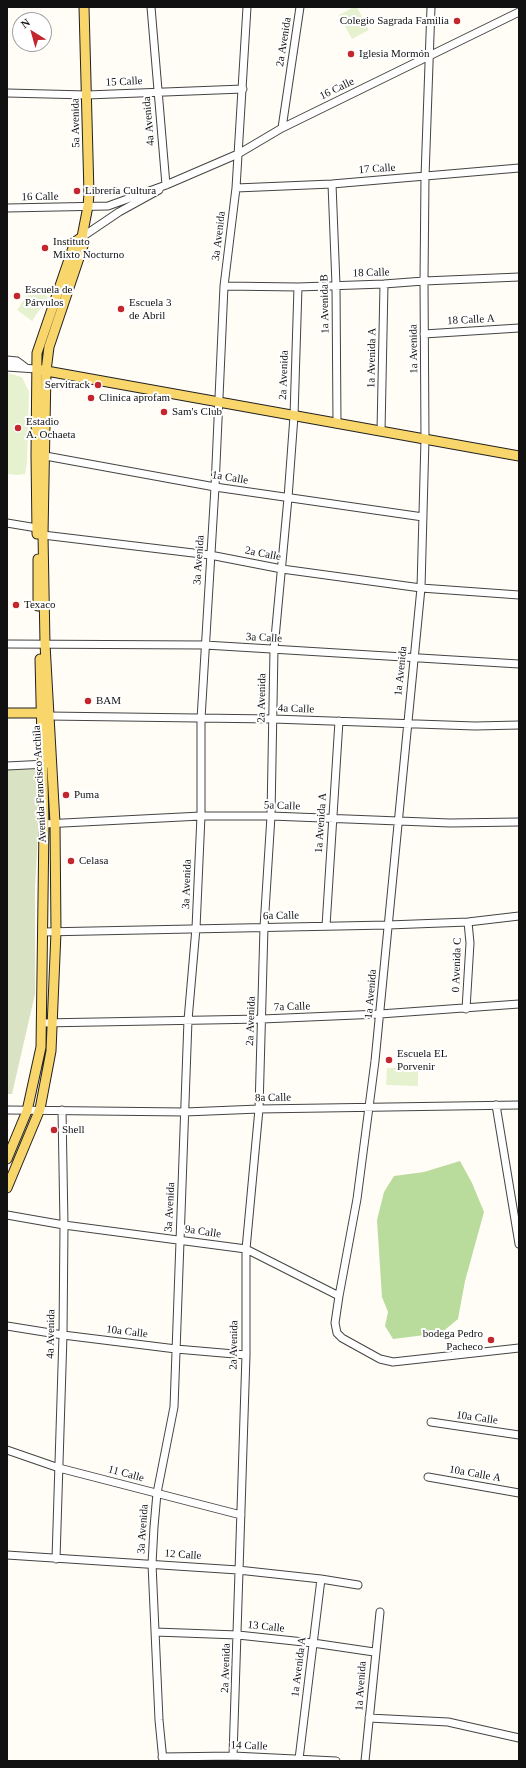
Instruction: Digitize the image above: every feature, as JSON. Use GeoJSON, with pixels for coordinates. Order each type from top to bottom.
{"type":"FeatureCollection","features":[{"type":"Feature","properties":{"kind":"main road","name":"5a Avenida"},"geometry":{"type":"LineString","coordinates":[[46,371],[49,347],[83,246],[82,237],[88,206],[87,94],[84,7]]}},
{"type":"Feature","properties":{"kind":"main road","name":"5a Avenida"},"geometry":{"type":"LineString","coordinates":[[36,369],[39,343],[75,242],[82,237]]}},
{"type":"Feature","properties":{"kind":"main road"},"geometry":{"type":"LineString","coordinates":[[36,369],[519,456]]}},
{"type":"Feature","properties":{"kind":"main road","name":"Avenida Francisco Archila"},"geometry":{"type":"LineString","coordinates":[[7,1159],[27,1111],[41,1047],[42,1023],[44,824],[42,764],[44,714],[40,532],[36,454],[36,369]]}},
{"type":"Feature","properties":{"kind":"main road","name":"Avenida Francisco Archila"},"geometry":{"type":"LineString","coordinates":[[40,532],[45,457],[46,371]]}},
{"type":"Feature","properties":{"kind":"main road"},"geometry":{"type":"LineString","coordinates":[[7,713],[44,714]]}},
{"type":"Feature","properties":{"kind":"main road","name":"Avenida Francisco Archila"},"geometry":{"type":"LineString","coordinates":[[7,1188],[40,1109],[51,1051],[56,932],[55,823],[53,764],[44,714]]}},
{"type":"Feature","properties":{"kind":"street","name":"4a Avenida"},"geometry":{"type":"LineString","coordinates":[[151,7],[166,185]]}},
{"type":"Feature","properties":{"kind":"street","name":"3a Avenida"},"geometry":{"type":"LineString","coordinates":[[162,1759],[152,1564],[157,1493],[174,1407],[188,1020],[196,928],[201,816],[201,719],[215,487],[224,286],[236,188],[247,7]]}},
{"type":"Feature","properties":{"kind":"street","name":"2a Avenida"},"geometry":{"type":"LineString","coordinates":[[282,128],[300,7]]}},
{"type":"Feature","properties":{"kind":"street","name":"1a Avenida"},"geometry":{"type":"LineString","coordinates":[[431,7],[425,176],[425,439],[421,588],[370,1107],[357,1199],[338,1296],[335,1323],[337,1332],[342,1338],[380,1359],[393,1362],[519,1348]]}},
{"type":"Feature","properties":{"kind":"street","name":"16 Calle"},"geometry":{"type":"LineString","coordinates":[[7,208],[112,204],[166,185],[238,154],[282,128],[519,12]]}},
{"type":"Feature","properties":{"kind":"street","name":"15 Calle"},"geometry":{"type":"LineString","coordinates":[[7,93],[87,94],[243,89]]}},
{"type":"Feature","properties":{"kind":"street","name":"17 Calle"},"geometry":{"type":"LineString","coordinates":[[236,188],[332,184],[519,168]]}},
{"type":"Feature","properties":{"kind":"street","name":"1a Avenida B"},"geometry":{"type":"LineString","coordinates":[[332,184],[336,285],[338,424]]}},
{"type":"Feature","properties":{"kind":"street","name":"16 Calle"},"geometry":{"type":"LineString","coordinates":[[82,237],[119,212],[150,196],[166,185]]}},
{"type":"Feature","properties":{"kind":"street","name":"18 Calle"},"geometry":{"type":"LineString","coordinates":[[224,286],[298,287],[519,277]]}},
{"type":"Feature","properties":{"kind":"street","name":"1a Avenida A"},"geometry":{"type":"LineString","coordinates":[[381,431],[384,284]]}},
{"type":"Feature","properties":{"kind":"street","name":"2a Avenida"},"geometry":{"type":"LineString","coordinates":[[233,1756],[246,1355],[246,1249],[259,1109],[264,927],[271,816],[274,649],[294,416],[298,287]]}},
{"type":"Feature","properties":{"kind":"street","name":"18 Calle A"},"geometry":{"type":"LineString","coordinates":[[424,334],[519,328]]}},
{"type":"Feature","properties":{"kind":"street"},"geometry":{"type":"LineString","coordinates":[[7,360],[17,361],[25,367]]}},
{"type":"Feature","properties":{"kind":"street"},"geometry":{"type":"LineString","coordinates":[[7,367],[25,367],[36,369]]}},
{"type":"Feature","properties":{"kind":"street","name":"1a Calle"},"geometry":{"type":"LineString","coordinates":[[36,454],[45,457],[215,487],[423,517]]}},
{"type":"Feature","properties":{"kind":"street","name":"2a Calle"},"geometry":{"type":"LineString","coordinates":[[7,523],[40,532],[210,555],[282,569],[421,588],[519,595]]}},
{"type":"Feature","properties":{"kind":"street","name":"3a Calle"},"geometry":{"type":"LineString","coordinates":[[7,644],[205,645],[519,664]]}},
{"type":"Feature","properties":{"kind":"street","name":"4a Calle"},"geometry":{"type":"LineString","coordinates":[[44,714],[201,719],[339,721],[475,726],[519,725]]}},
{"type":"Feature","properties":{"kind":"street","name":"1a Avenida A"},"geometry":{"type":"LineString","coordinates":[[326,926],[339,721]]}},
{"type":"Feature","properties":{"kind":"street"},"geometry":{"type":"LineString","coordinates":[[7,766],[53,764]]}},
{"type":"Feature","properties":{"kind":"street","name":"5a Calle"},"geometry":{"type":"LineString","coordinates":[[44,824],[201,816],[271,816],[450,823],[519,822]]}},
{"type":"Feature","properties":{"kind":"street","name":"6a Calle"},"geometry":{"type":"LineString","coordinates":[[43,932],[388,925],[468,922],[519,916]]}},
{"type":"Feature","properties":{"kind":"street","name":"0 Avenida C"},"geometry":{"type":"LineString","coordinates":[[466,1009],[470,943],[468,922]]}},
{"type":"Feature","properties":{"kind":"street","name":"7a Calle"},"geometry":{"type":"LineString","coordinates":[[42,1023],[262,1019],[466,1009],[519,1004]]}},
{"type":"Feature","properties":{"kind":"street"},"geometry":{"type":"LineString","coordinates":[[496,1105],[516,1200],[519,1244]]}},
{"type":"Feature","properties":{"kind":"street","name":"8a Calle"},"geometry":{"type":"LineString","coordinates":[[7,1110],[27,1111],[40,1109],[185,1112],[259,1109],[519,1105]]}},
{"type":"Feature","properties":{"kind":"street","name":"4a Avenida"},"geometry":{"type":"LineString","coordinates":[[56,1559],[64,1225],[62,1110]]}},
{"type":"Feature","properties":{"kind":"street","name":"9a Calle"},"geometry":{"type":"LineString","coordinates":[[7,1215],[64,1225],[246,1249],[338,1296]]}},
{"type":"Feature","properties":{"kind":"street","name":"10a Calle"},"geometry":{"type":"LineString","coordinates":[[7,1326],[62,1335],[176,1349],[246,1355]]}},
{"type":"Feature","properties":{"kind":"street","name":"10a Calle"},"geometry":{"type":"LineString","coordinates":[[431,1422],[519,1435]]}},
{"type":"Feature","properties":{"kind":"street","name":"11 Calle"},"geometry":{"type":"LineString","coordinates":[[7,1450],[59,1468],[240,1515]]}},
{"type":"Feature","properties":{"kind":"street","name":"10a Calle A"},"geometry":{"type":"LineString","coordinates":[[428,1477],[519,1493]]}},
{"type":"Feature","properties":{"kind":"street","name":"12 Calle"},"geometry":{"type":"LineString","coordinates":[[7,1555],[238,1570],[322,1579],[358,1585]]}},
{"type":"Feature","properties":{"kind":"street","name":"1a Avenida A"},"geometry":{"type":"LineString","coordinates":[[299,1759],[322,1579]]}},
{"type":"Feature","properties":{"kind":"street","name":"1a Avenida"},"geometry":{"type":"LineString","coordinates":[[364,1761],[374,1652],[380,1612]]}},
{"type":"Feature","properties":{"kind":"street","name":"13 Calle"},"geometry":{"type":"LineString","coordinates":[[155,1632],[238,1635],[313,1643],[374,1652]]}},
{"type":"Feature","properties":{"kind":"street"},"geometry":{"type":"LineString","coordinates":[[369,1718],[448,1722],[519,1738]]}},
{"type":"Feature","properties":{"kind":"street","name":"14 Calle"},"geometry":{"type":"LineString","coordinates":[[162,1759],[233,1756],[336,1761]]}},
{"type":"Feature","properties":{"kind":"green space"},"geometry":{"type":"Polygon","coordinates":[[[354,7],[357,7],[369,30],[352,39],[339,15],[354,7]]]}},
{"type":"Feature","properties":{"kind":"green space"},"geometry":{"type":"Polygon","coordinates":[[[33,287],[48,297],[32,321],[17,310],[33,287]]]}},
{"type":"Feature","properties":{"kind":"green space","name":"Estadio A. Ochaeta"},"geometry":{"type":"Polygon","coordinates":[[[7,373],[22,377],[29,392],[27,463],[25,474],[7,474],[7,373]]]}},
{"type":"Feature","properties":{"kind":"green space"},"geometry":{"type":"Polygon","coordinates":[[[42,764],[35,887],[35,994],[12,1094],[7,1094],[7,766],[42,764]]]}},
{"type":"Feature","properties":{"kind":"green space"},"geometry":{"type":"Polygon","coordinates":[[[387,1068],[418,1068],[418,1086],[386,1085],[387,1068]]]}},
{"type":"Feature","properties":{"kind":"green space"},"geometry":{"type":"Polygon","coordinates":[[[460,1161],[472,1183],[484,1212],[465,1281],[458,1319],[441,1333],[393,1339],[385,1326],[388,1312],[382,1297],[377,1220],[384,1192],[394,1176],[424,1172],[460,1161]]]}},
{"type":"Feature","properties":{"kind":"place","name":"Colegio Sagrada Familia"},"geometry":{"type":"Point","coordinates":[457,21]}},
{"type":"Feature","properties":{"kind":"place","name":"Iglesia Mormón"},"geometry":{"type":"Point","coordinates":[351,54]}},
{"type":"Feature","properties":{"kind":"place","name":"Librería Cultura"},"geometry":{"type":"Point","coordinates":[77,191]}},
{"type":"Feature","properties":{"kind":"place","name":"Instituto Mixto Nocturno"},"geometry":{"type":"Point","coordinates":[45,248]}},
{"type":"Feature","properties":{"kind":"place","name":"Escuela de Párvulos"},"geometry":{"type":"Point","coordinates":[17,296]}},
{"type":"Feature","properties":{"kind":"place","name":"Escuela 3 de Abril"},"geometry":{"type":"Point","coordinates":[121,309]}},
{"type":"Feature","properties":{"kind":"place","name":"Servitrack"},"geometry":{"type":"Point","coordinates":[98,385]}},
{"type":"Feature","properties":{"kind":"place","name":"Clinica aprofam"},"geometry":{"type":"Point","coordinates":[91,398]}},
{"type":"Feature","properties":{"kind":"place","name":"Sam's Club"},"geometry":{"type":"Point","coordinates":[164,412]}},
{"type":"Feature","properties":{"kind":"place","name":"Estadio A. Ochaeta"},"geometry":{"type":"Point","coordinates":[18,428]}},
{"type":"Feature","properties":{"kind":"place","name":"Texaco"},"geometry":{"type":"Point","coordinates":[16,605]}},
{"type":"Feature","properties":{"kind":"place","name":"BAM"},"geometry":{"type":"Point","coordinates":[88,701]}},
{"type":"Feature","properties":{"kind":"place","name":"Puma"},"geometry":{"type":"Point","coordinates":[66,795]}},
{"type":"Feature","properties":{"kind":"place","name":"Celasa"},"geometry":{"type":"Point","coordinates":[71,861]}},
{"type":"Feature","properties":{"kind":"place","name":"Escuela EL Porvenir"},"geometry":{"type":"Point","coordinates":[389,1060]}},
{"type":"Feature","properties":{"kind":"place","name":"Shell"},"geometry":{"type":"Point","coordinates":[54,1130]}},
{"type":"Feature","properties":{"kind":"place","name":"bodega Pedro Pacheco"},"geometry":{"type":"Point","coordinates":[491,1340]}}]}
